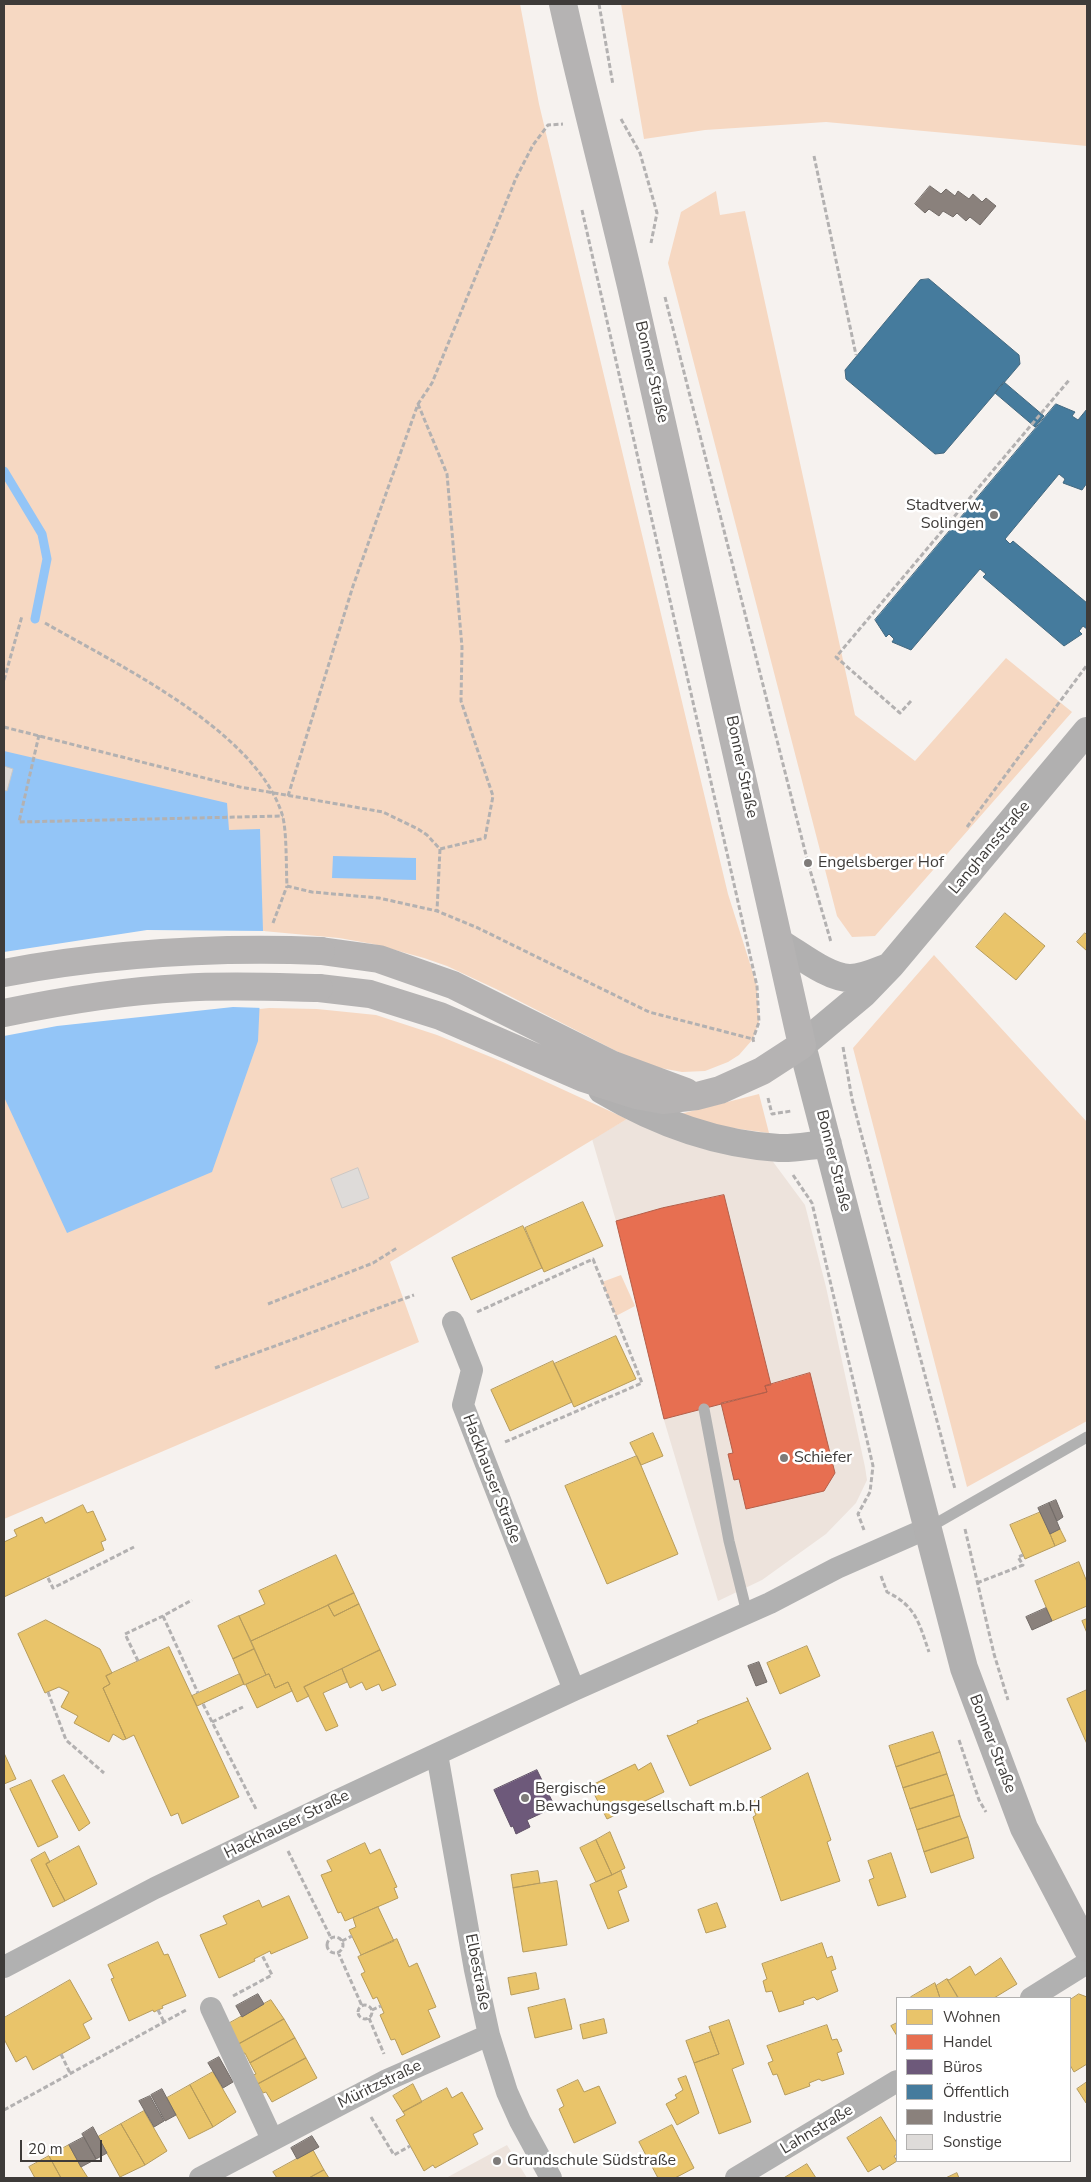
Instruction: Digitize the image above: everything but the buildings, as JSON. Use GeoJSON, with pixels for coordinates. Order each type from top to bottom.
{"type":"FeatureCollection","features":[{"type":"Feature","properties":{"kind":"main road","name":"Bonner Straße"},"geometry":{"type":"LineString","coordinates":[[563,4],[585,103],[630,284],[802,1045],[964,1668],[1024,1828],[1087,1948]]}},
{"type":"Feature","properties":{"kind":"main road","name":"Langhansstraße"},"geometry":{"type":"LineString","coordinates":[[802,1045],[838,1015],[891,965],[1087,731]]}},
{"type":"Feature","properties":{"kind":"main road","name":"Langhansstraße"},"geometry":{"type":"LineString","coordinates":[[780,942],[834,975],[849,978],[864,976],[891,965]]}},
{"type":"Feature","properties":{"kind":"main road"},"geometry":{"type":"LineString","coordinates":[[4,973],[45,965],[124,955],[202,949],[321,951],[379,959],[453,985],[613,1066],[697,1096]]}},
{"type":"Feature","properties":{"kind":"main road"},"geometry":{"type":"LineString","coordinates":[[4,1013],[110,995],[181,988],[246,986],[319,988],[370,994],[440,1016],[583,1078],[636,1095],[663,1100],[697,1096],[720,1090],[745,1080],[802,1045]]}},
{"type":"Feature","properties":{"kind":"main road"},"geometry":{"type":"LineString","coordinates":[[583,1078],[636,1110],[681,1128],[722,1139],[780,1148],[828,1144]]}},
{"type":"Feature","properties":{"kind":"street","name":"Hackhauser Straße"},"geometry":{"type":"LineString","coordinates":[[453,1322],[472,1370],[463,1405],[574,1690]]}},
{"type":"Feature","properties":{"kind":"street","name":"Hackhauser Straße"},"geometry":{"type":"LineString","coordinates":[[4,1967],[155,1888],[437,1754],[574,1690],[747,1613],[837,1568],[928,1528]]}},
{"type":"Feature","properties":{"kind":"street","name":"Elbestraße"},"geometry":{"type":"LineString","coordinates":[[437,1754],[475,1970],[489,2035],[507,2092],[520,2122],[551,2178]]}},
{"type":"Feature","properties":{"kind":"street"},"geometry":{"type":"LineString","coordinates":[[1033,1997],[1087,1963]]}},
{"type":"Feature","properties":{"kind":"street"},"geometry":{"type":"LineString","coordinates":[[211,2008],[272,2139]]}},
{"type":"Feature","properties":{"kind":"street","name":"Müritzstraße"},"geometry":{"type":"LineString","coordinates":[[200,2178],[358,2094],[489,2035]]}},
{"type":"Feature","properties":{"kind":"street","name":"Lahnstraße"},"geometry":{"type":"LineString","coordinates":[[736,2178],[896,2082]]}},
{"type":"Feature","properties":{"kind":"lane"},"geometry":{"type":"LineString","coordinates":[[704,1409],[729,1541],[747,1613]]}},
{"type":"Feature","properties":{"kind":"lane"},"geometry":{"type":"LineString","coordinates":[[928,1528],[1087,1437]]}},
{"type":"Feature","properties":{"kind":"path"},"geometry":{"type":"LineString","coordinates":[[599,4],[613,86]]}},
{"type":"Feature","properties":{"kind":"path"},"geometry":{"type":"LineString","coordinates":[[618,113],[640,153],[657,213],[651,243],[653,252]]}},
{"type":"Feature","properties":{"kind":"path"},"geometry":{"type":"LineString","coordinates":[[560,115],[564,134]]}},
{"type":"Feature","properties":{"kind":"path"},"geometry":{"type":"LineString","coordinates":[[288,796],[353,586],[418,404],[432,383],[516,178],[533,145],[548,125]]}},
{"type":"Feature","properties":{"kind":"path"},"geometry":{"type":"LineString","coordinates":[[814,156],[856,355]]}},
{"type":"Feature","properties":{"kind":"path"},"geometry":{"type":"LineString","coordinates":[[287,886],[312,892],[379,898],[437,911],[478,928],[649,1012],[753,1039],[759,1022],[757,986],[580,202]]}},
{"type":"Feature","properties":{"kind":"path"},"geometry":{"type":"LineString","coordinates":[[663,291],[808,863],[833,950]]}},
{"type":"Feature","properties":{"kind":"path"},"geometry":{"type":"LineString","coordinates":[[911,701],[900,713],[836,657],[1070,380]]}},
{"type":"Feature","properties":{"kind":"path"},"geometry":{"type":"LineString","coordinates":[[418,404],[447,474],[462,647],[461,701],[493,796],[485,838],[440,849]]}},
{"type":"Feature","properties":{"kind":"path"},"geometry":{"type":"LineString","coordinates":[[4,680],[22,616]]}},
{"type":"Feature","properties":{"kind":"path"},"geometry":{"type":"LineString","coordinates":[[45,623],[138,677],[205,719],[228,738],[264,777],[283,816],[287,886],[270,931]]}},
{"type":"Feature","properties":{"kind":"path"},"geometry":{"type":"LineString","coordinates":[[963,833],[1066,690],[1087,665]]}},
{"type":"Feature","properties":{"kind":"path"},"geometry":{"type":"LineString","coordinates":[[4,727],[273,793],[383,812],[418,829],[427,835],[440,849],[437,911]]}},
{"type":"Feature","properties":{"kind":"path"},"geometry":{"type":"LineString","coordinates":[[39,736],[20,822],[283,816]]}},
{"type":"Feature","properties":{"kind":"path"},"geometry":{"type":"LineString","coordinates":[[838,1015],[852,1099],[961,1509],[995,1658],[1010,1705]]}},
{"type":"Feature","properties":{"kind":"path"},"geometry":{"type":"LineString","coordinates":[[780,1148],[782,1159],[812,1203],[872,1466],[870,1492],[858,1514]]}},
{"type":"Feature","properties":{"kind":"path"},"geometry":{"type":"LineString","coordinates":[[268,1304],[373,1263],[397,1248]]}},
{"type":"Feature","properties":{"kind":"path"},"geometry":{"type":"LineString","coordinates":[[453,1322],[593,1258],[642,1383],[482,1452]]}},
{"type":"Feature","properties":{"kind":"path"},"geometry":{"type":"LineString","coordinates":[[215,1368],[414,1295]]}},
{"type":"Feature","properties":{"kind":"path"},"geometry":{"type":"LineString","coordinates":[[48,1578],[53,1588],[134,1547]]}},
{"type":"Feature","properties":{"kind":"path"},"geometry":{"type":"LineString","coordinates":[[977,1583],[1023,1565],[1018,1557],[1023,1555]]}},
{"type":"Feature","properties":{"kind":"path"},"geometry":{"type":"LineString","coordinates":[[138,1661],[125,1634],[192,1600]]}},
{"type":"Feature","properties":{"kind":"path"},"geometry":{"type":"LineString","coordinates":[[163,1616],[198,1694]]}},
{"type":"Feature","properties":{"kind":"path"},"geometry":{"type":"LineString","coordinates":[[48,1692],[66,1740],[104,1774]]}},
{"type":"Feature","properties":{"kind":"path"},"geometry":{"type":"LineString","coordinates":[[203,1704],[250,1797]]}},
{"type":"Feature","properties":{"kind":"path"},"geometry":{"type":"LineString","coordinates":[[212,1722],[243,1707]]}},
{"type":"Feature","properties":{"kind":"path"},"geometry":{"type":"LineString","coordinates":[[278,1830],[331,1938]]}},
{"type":"Feature","properties":{"kind":"path"},"geometry":{"type":"LineString","coordinates":[[342,1941],[352,1936]]}},
{"type":"Feature","properties":{"kind":"path"},"geometry":{"type":"LineString","coordinates":[[331,1938],[339,1938],[342,1941]]}},
{"type":"Feature","properties":{"kind":"path"},"geometry":{"type":"LineString","coordinates":[[331,1938],[328,1941],[328,1949],[331,1953],[342,1949],[342,1941]]}},
{"type":"Feature","properties":{"kind":"path"},"geometry":{"type":"LineString","coordinates":[[338,1952],[362,2006]]}},
{"type":"Feature","properties":{"kind":"path"},"geometry":{"type":"LineString","coordinates":[[211,2008],[272,1976],[262,1955]]}},
{"type":"Feature","properties":{"kind":"path"},"geometry":{"type":"LineString","coordinates":[[367,2005],[372,2010],[372,2015],[369,2018],[364,2020],[359,2016],[358,2011],[362,2006],[367,2005]]}},
{"type":"Feature","properties":{"kind":"path"},"geometry":{"type":"LineString","coordinates":[[372,2010],[381,2006]]}},
{"type":"Feature","properties":{"kind":"path"},"geometry":{"type":"LineString","coordinates":[[4,2110],[164,2022],[158,2010]]}},
{"type":"Feature","properties":{"kind":"path"},"geometry":{"type":"LineString","coordinates":[[369,2018],[386,2060]]}},
{"type":"Feature","properties":{"kind":"path"},"geometry":{"type":"LineString","coordinates":[[61,2054],[70,2073]]}},
{"type":"Feature","properties":{"kind":"path"},"geometry":{"type":"LineString","coordinates":[[358,2094],[394,2155],[410,2146]]}},
{"type":"Feature","properties":{"kind":"shaded area"},"geometry":{"type":"Polygon","coordinates":[[[4,4],[520,4],[539,104],[728,894],[757,986],[759,1022],[753,1039],[739,1055],[728,1062],[705,1071],[682,1072],[655,1067],[622,1054],[447,966],[373,944],[339,938],[263,931],[4,952],[4,4]]]}},
{"type":"Feature","properties":{"kind":"shaded area"},"geometry":{"type":"Polygon","coordinates":[[[621,4],[1087,4],[1087,146],[826,122],[705,130],[644,139],[621,4]]]}},
{"type":"Feature","properties":{"kind":"shaded area"},"geometry":{"type":"Polygon","coordinates":[[[716,191],[720,215],[745,211],[855,715],[915,761],[1006,658],[1072,712],[875,936],[852,937],[837,916],[668,263],[681,212],[716,191]]]}},
{"type":"Feature","properties":{"kind":"shaded area"},"geometry":{"type":"Polygon","coordinates":[[[934,955],[1087,1122],[1087,1421],[967,1487],[853,1048],[934,955]]]}},
{"type":"Feature","properties":{"kind":"shaded area"},"geometry":{"type":"Polygon","coordinates":[[[269,1008],[317,1009],[376,1015],[437,1035],[503,1062],[627,1119],[390,1262],[419,1342],[4,1519],[4,1036],[269,1008]]]}},
{"type":"Feature","properties":{"kind":"shaded area"},"geometry":{"type":"Polygon","coordinates":[[[759,1094],[769,1133],[680,1121],[680,1114],[759,1094]]]}},
{"type":"Feature","properties":{"kind":"shaded area"},"geometry":{"type":"Polygon","coordinates":[[[627,1119],[704,1149],[771,1159],[805,1205],[826,1287],[865,1467],[867,1480],[856,1503],[826,1534],[762,1580],[718,1601],[664,1420],[616,1221],[592,1139],[627,1119]]]}},
{"type":"Feature","properties":{"kind":"shaded area"},"geometry":{"type":"Polygon","coordinates":[[[621,1275],[635,1306],[616,1316],[602,1282],[621,1275]]]}},
{"type":"Feature","properties":{"kind":"shaded area","name":"Grundschule Südstraße"},"geometry":{"type":"Polygon","coordinates":[[[507,2145],[527,2178],[446,2178],[507,2145]]]}},
{"type":"Feature","properties":{"kind":"water"},"geometry":{"type":"Polygon","coordinates":[[[4,751],[227,803],[229,830],[260,829],[263,931],[258,1041],[212,1172],[67,1233],[4,1097],[4,751]]]}},
{"type":"Feature","properties":{"kind":"water"},"geometry":{"type":"Polygon","coordinates":[[[333,856],[416,858],[416,880],[332,878],[333,856]]]}},
{"type":"Feature","properties":{"kind":"pier"},"geometry":{"type":"Polygon","coordinates":[[[147,930],[265,931],[263,1008],[233,1007],[57,1026],[4,1036],[4,952],[147,930]]]}},
{"type":"Feature","properties":{"kind":"waterway"},"geometry":{"type":"LineString","coordinates":[[4,471],[42,534],[47,559],[35,619]]}},
{"type":"Feature","properties":{"kind":"place","name":"Stadtverw. Solingen"},"geometry":{"type":"Point","coordinates":[994,515]}},
{"type":"Feature","properties":{"kind":"place","name":"Engelsberger Hof"},"geometry":{"type":"Point","coordinates":[808,863]}},
{"type":"Feature","properties":{"kind":"place","name":"Schiefer"},"geometry":{"type":"Point","coordinates":[784,1458]}},
{"type":"Feature","properties":{"kind":"place","name":"Bergische Bewachungsgesellschaft m.b.H"},"geometry":{"type":"Point","coordinates":[525,1798]}},
{"type":"Feature","properties":{"kind":"place","name":"Grundschule Südstraße"},"geometry":{"type":"Point","coordinates":[497,2161]}}]}
